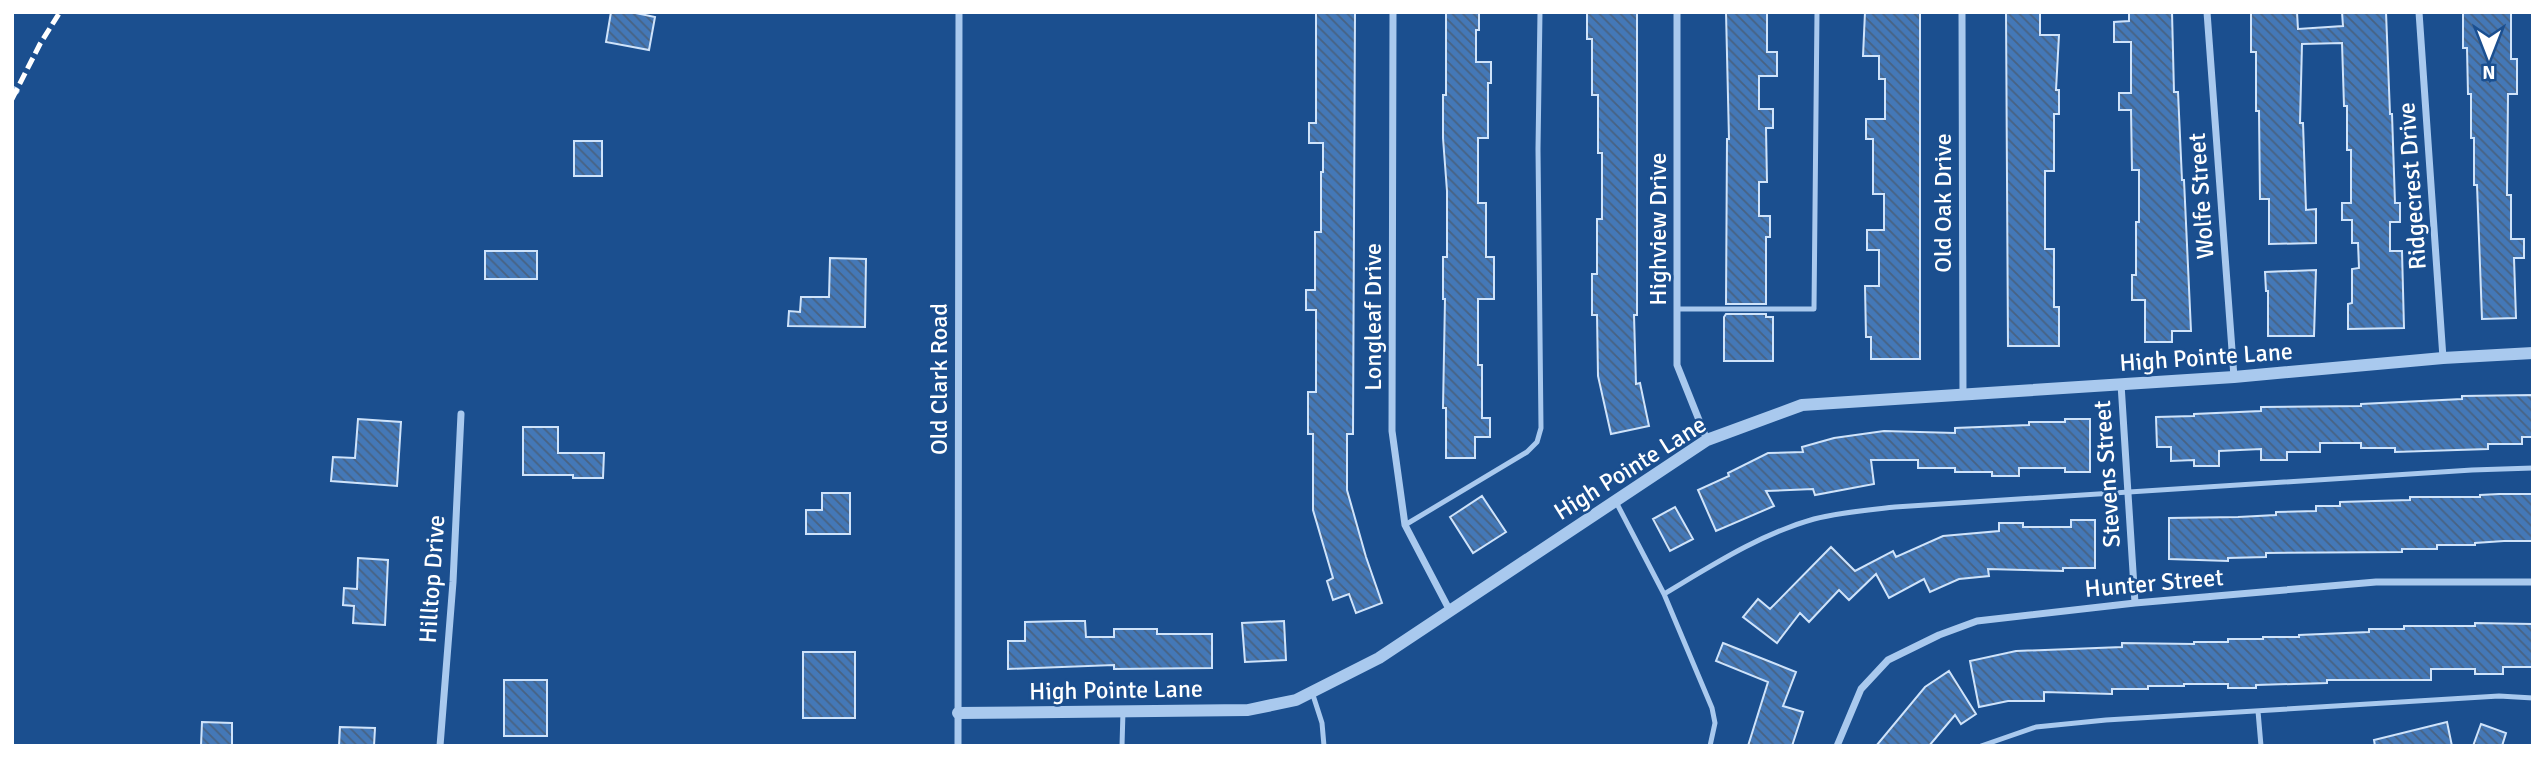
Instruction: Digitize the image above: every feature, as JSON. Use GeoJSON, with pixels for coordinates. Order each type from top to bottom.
{"type":"FeatureCollection","features":[{"type":"Feature","properties":{"kind":"street","name":"Old Clark Road"},"geometry":{"type":"LineString","coordinates":[[958,746],[959,12]]}},
{"type":"Feature","properties":{"kind":"street","name":"Longleaf Drive"},"geometry":{"type":"LineString","coordinates":[[1393,12],[1392,431],[1405,525],[1450,611]]}},
{"type":"Feature","properties":{"kind":"street","name":"Highview Drive"},"geometry":{"type":"LineString","coordinates":[[1677,12],[1677,365],[1707,440]]}},
{"type":"Feature","properties":{"kind":"street","name":"Old Oak Drive"},"geometry":{"type":"LineString","coordinates":[[1962,12],[1962,395]]}},
{"type":"Feature","properties":{"kind":"street","name":"Wolfe Street"},"geometry":{"type":"LineString","coordinates":[[2207,12],[2234,377]]}},
{"type":"Feature","properties":{"kind":"street","name":"Ridgecrest Drive"},"geometry":{"type":"LineString","coordinates":[[2419,12],[2443,358]]}},
{"type":"Feature","properties":{"kind":"street","name":"High Pointe Lane"},"geometry":{"type":"LineString","coordinates":[[958,713],[1248,710],[1296,700],[1380,658],[1707,440],[1801,405],[2234,377],[2443,358],[2533,353]]}},
{"type":"Feature","properties":{"kind":"street","name":"Stevens Street"},"geometry":{"type":"LineString","coordinates":[[2121,384],[2135,603]]}},
{"type":"Feature","properties":{"kind":"street","name":"Hilltop Drive"},"geometry":{"type":"LineString","coordinates":[[440,746],[453,582],[461,414]]}},
{"type":"Feature","properties":{"kind":"street","name":"Hunter Street"},"geometry":{"type":"LineString","coordinates":[[1837,746],[1861,689],[1888,660],[1939,635],[1977,621],[2135,603],[2376,582],[2533,582]]}},
{"type":"Feature","properties":{"kind":"lane"},"geometry":{"type":"LineString","coordinates":[[1405,525],[1527,452],[1537,442],[1541,428],[1538,149],[1540,12]]}},
{"type":"Feature","properties":{"kind":"lane"},"geometry":{"type":"LineString","coordinates":[[1677,309],[1814,309],[1817,12]]}},
{"type":"Feature","properties":{"kind":"lane"},"geometry":{"type":"LineString","coordinates":[[1664,594],[1758,541],[1812,520],[1839,513],[1895,507],[2533,468]]}},
{"type":"Feature","properties":{"kind":"lane"},"geometry":{"type":"LineString","coordinates":[[1615,500],[1664,594],[1712,708],[1715,723],[1710,746]]}},
{"type":"Feature","properties":{"kind":"lane"},"geometry":{"type":"LineString","coordinates":[[1312,692],[1322,723],[1324,746]]}},
{"type":"Feature","properties":{"kind":"lane"},"geometry":{"type":"LineString","coordinates":[[1981,746],[2036,727],[2106,719],[2499,696],[2533,698]]}},
{"type":"Feature","properties":{"kind":"lane"},"geometry":{"type":"LineString","coordinates":[[1122,746],[1123,711]]}},
{"type":"Feature","properties":{"kind":"lane"},"geometry":{"type":"LineString","coordinates":[[2258,711],[2260,746]]}},
{"type":"Feature","properties":{"kind":"building"},"geometry":{"type":"Polygon","coordinates":[[[611,12],[631,12],[655,17],[649,50],[606,42],[611,12]]]}},
{"type":"Feature","properties":{"kind":"building"},"geometry":{"type":"Polygon","coordinates":[[[1446,12],[1479,12],[1476,62],[1491,62],[1491,83],[1488,83],[1488,138],[1478,138],[1478,203],[1486,203],[1486,257],[1494,257],[1494,299],[1478,299],[1478,365],[1482,365],[1482,418],[1490,418],[1490,437],[1475,437],[1475,458],[1446,458],[1446,408],[1443,408],[1443,257],[1447,257],[1447,191],[1443,95],[1446,95],[1446,12]]]}},
{"type":"Feature","properties":{"kind":"building"},"geometry":{"type":"Polygon","coordinates":[[[1587,12],[1637,12],[1637,315],[1634,315],[1636,384],[1640,383],[1649,426],[1611,434],[1598,376],[1597,315],[1592,315],[1592,274],[1597,274],[1597,219],[1602,219],[1602,153],[1598,153],[1598,95],[1592,95],[1592,39],[1587,39],[1587,12]]]}},
{"type":"Feature","properties":{"kind":"building"},"geometry":{"type":"Polygon","coordinates":[[[1726,12],[1767,12],[1767,52],[1777,52],[1777,76],[1759,76],[1759,109],[1773,109],[1773,128],[1766,128],[1767,182],[1759,182],[1759,216],[1770,216],[1770,237],[1766,237],[1766,304],[1726,304],[1729,139],[1726,12]]]}},
{"type":"Feature","properties":{"kind":"building"},"geometry":{"type":"Polygon","coordinates":[[[1865,12],[1920,12],[1920,359],[1871,359],[1871,337],[1866,337],[1865,286],[1879,286],[1879,250],[1867,250],[1867,230],[1884,230],[1884,194],[1873,194],[1873,139],[1866,139],[1866,119],[1885,119],[1885,79],[1879,79],[1879,56],[1863,56],[1865,12]]]}},
{"type":"Feature","properties":{"kind":"building"},"geometry":{"type":"Polygon","coordinates":[[[2006,12],[2040,12],[2040,35],[2059,35],[2056,90],[2059,90],[2059,114],[2054,114],[2054,171],[2045,171],[2045,249],[2054,249],[2054,307],[2059,307],[2059,346],[2008,346],[2006,12]]]}},
{"type":"Feature","properties":{"kind":"building"},"geometry":{"type":"Polygon","coordinates":[[[2129,12],[2172,12],[2174,92],[2178,92],[2191,331],[2172,331],[2172,342],[2145,342],[2145,300],[2132,300],[2132,275],[2136,275],[2136,222],[2139,222],[2139,170],[2132,170],[2131,110],[2119,110],[2119,93],[2131,93],[2131,42],[2114,42],[2114,22],[2129,21],[2129,12]]]}},
{"type":"Feature","properties":{"kind":"building"},"geometry":{"type":"Polygon","coordinates":[[[2251,12],[2297,12],[2298,29],[2343,26],[2342,12],[2386,12],[2395,203],[2400,203],[2400,222],[2390,222],[2390,251],[2402,251],[2404,328],[2348,329],[2348,304],[2352,303],[2352,269],[2359,268],[2358,243],[2352,243],[2352,220],[2342,220],[2342,203],[2351,203],[2351,150],[2347,150],[2342,43],[2302,44],[2300,123],[2303,123],[2306,210],[2316,209],[2316,243],[2269,244],[2269,199],[2260,199],[2259,111],[2256,111],[2256,52],[2251,52],[2251,12]]]}},
{"type":"Feature","properties":{"kind":"building"},"geometry":{"type":"Polygon","coordinates":[[[2463,12],[2511,12],[2511,59],[2517,59],[2517,94],[2508,94],[2507,195],[2511,195],[2511,239],[2524,239],[2524,258],[2514,258],[2516,318],[2482,319],[2477,185],[2474,185],[2474,138],[2471,138],[2467,48],[2463,48],[2463,12]]]}},
{"type":"Feature","properties":{"kind":"building"},"geometry":{"type":"Polygon","coordinates":[[[1316,13],[1355,13],[1353,434],[1347,434],[1347,490],[1382,603],[1356,613],[1349,594],[1333,600],[1327,581],[1333,578],[1313,510],[1313,434],[1308,434],[1308,392],[1316,392],[1316,310],[1306,310],[1306,290],[1315,290],[1315,232],[1321,232],[1323,143],[1309,143],[1309,123],[1316,123],[1316,13]]]}},
{"type":"Feature","properties":{"kind":"building"},"geometry":{"type":"Polygon","coordinates":[[[574,141],[602,141],[602,176],[574,176],[574,141]]]}},
{"type":"Feature","properties":{"kind":"building"},"geometry":{"type":"Polygon","coordinates":[[[485,251],[537,251],[537,279],[485,279],[485,251]]]}},
{"type":"Feature","properties":{"kind":"building"},"geometry":{"type":"Polygon","coordinates":[[[830,258],[866,259],[865,327],[788,326],[789,311],[800,312],[801,297],[829,297],[830,258]]]}},
{"type":"Feature","properties":{"kind":"building"},"geometry":{"type":"Polygon","coordinates":[[[2316,270],[2314,336],[2268,336],[2268,291],[2265,272],[2316,270]]]}},
{"type":"Feature","properties":{"kind":"building"},"geometry":{"type":"Polygon","coordinates":[[[1726,314],[1766,314],[1766,317],[1773,317],[1773,361],[1724,361],[1726,314]]]}},
{"type":"Feature","properties":{"kind":"building"},"geometry":{"type":"Polygon","coordinates":[[[2533,395],[2533,437],[2522,437],[2522,444],[2488,444],[2488,449],[2395,452],[2395,448],[2361,448],[2361,443],[2320,443],[2320,452],[2287,452],[2287,460],[2261,460],[2261,449],[2219,451],[2219,466],[2194,466],[2194,460],[2171,461],[2171,447],[2157,447],[2156,417],[2261,411],[2261,407],[2361,406],[2462,399],[2462,396],[2533,395]]]}},
{"type":"Feature","properties":{"kind":"building"},"geometry":{"type":"Polygon","coordinates":[[[358,419],[401,422],[397,486],[331,481],[333,457],[355,458],[358,419]]]}},
{"type":"Feature","properties":{"kind":"building"},"geometry":{"type":"Polygon","coordinates":[[[2065,419],[2090,419],[2090,472],[2065,472],[2065,468],[2019,468],[2019,476],[1992,476],[1992,472],[1955,472],[1955,468],[1918,468],[1918,460],[1871,460],[1874,484],[1815,495],[1813,489],[1766,491],[1774,506],[1716,531],[1698,490],[1729,476],[1728,473],[1768,453],[1803,452],[1802,447],[1834,438],[1884,431],[1955,433],[1955,428],[2029,425],[2029,422],[2065,422],[2065,419]]]}},
{"type":"Feature","properties":{"kind":"building"},"geometry":{"type":"Polygon","coordinates":[[[523,427],[558,427],[558,453],[604,453],[603,478],[523,475],[523,427]]]}},
{"type":"Feature","properties":{"kind":"building"},"geometry":{"type":"Polygon","coordinates":[[[822,493],[850,493],[850,534],[806,534],[806,510],[822,510],[822,493]]]}},
{"type":"Feature","properties":{"kind":"building"},"geometry":{"type":"Polygon","coordinates":[[[2533,494],[2533,541],[2437,545],[2437,549],[2402,549],[2402,552],[2266,553],[2266,557],[2228,558],[2228,561],[2169,559],[2169,518],[2276,515],[2276,512],[2316,511],[2316,506],[2340,506],[2340,502],[2533,494]]]}},
{"type":"Feature","properties":{"kind":"building"},"geometry":{"type":"Polygon","coordinates":[[[1482,496],[1506,532],[1473,553],[1450,517],[1482,496]]]}},
{"type":"Feature","properties":{"kind":"building"},"geometry":{"type":"Polygon","coordinates":[[[1675,507],[1693,539],[1670,551],[1653,519],[1675,507]]]}},
{"type":"Feature","properties":{"kind":"building"},"geometry":{"type":"Polygon","coordinates":[[[2071,520],[2095,520],[2095,568],[2063,568],[2063,571],[1988,569],[1989,576],[1959,579],[1930,592],[1924,579],[1889,598],[1876,574],[1849,600],[1839,590],[1809,622],[1800,613],[1777,643],[1743,617],[1758,599],[1770,609],[1831,547],[1855,571],[1893,551],[1896,557],[1943,536],[1999,531],[1999,523],[2023,523],[2023,527],[2071,527],[2071,520]]]}},
{"type":"Feature","properties":{"kind":"building"},"geometry":{"type":"Polygon","coordinates":[[[358,558],[388,560],[385,625],[353,623],[354,606],[343,605],[344,588],[357,589],[358,558]]]}},
{"type":"Feature","properties":{"kind":"building"},"geometry":{"type":"Polygon","coordinates":[[[1085,621],[1086,637],[1114,637],[1114,629],[1157,629],[1157,634],[1212,634],[1212,668],[1114,669],[1114,665],[1008,669],[1008,641],[1025,641],[1025,622],[1085,621]]]}},
{"type":"Feature","properties":{"kind":"building"},"geometry":{"type":"Polygon","coordinates":[[[1284,621],[1286,660],[1245,662],[1242,623],[1284,621]]]}},
{"type":"Feature","properties":{"kind":"building"},"geometry":{"type":"Polygon","coordinates":[[[2475,623],[2533,624],[2533,667],[2503,667],[2503,674],[2475,674],[2475,669],[2431,669],[2431,680],[2327,680],[2327,683],[2256,685],[2256,688],[2228,688],[2228,684],[2184,684],[2148,686],[2148,689],[2112,689],[2112,694],[2044,692],[2044,701],[2008,701],[1979,707],[1970,661],[2016,651],[2122,647],[2122,643],[2194,644],[2228,642],[2228,639],[2404,629],[2404,626],[2475,626],[2475,623]]]}},
{"type":"Feature","properties":{"kind":"building"},"geometry":{"type":"Polygon","coordinates":[[[1723,643],[1796,672],[1783,706],[1803,712],[1792,746],[1748,746],[1768,682],[1716,661],[1723,643]]]}},
{"type":"Feature","properties":{"kind":"building"},"geometry":{"type":"Polygon","coordinates":[[[803,652],[855,652],[855,718],[803,718],[803,652]]]}},
{"type":"Feature","properties":{"kind":"building"},"geometry":{"type":"Polygon","coordinates":[[[1949,671],[1976,714],[1961,724],[1955,715],[1929,746],[1876,746],[1925,687],[1949,671]]]}},
{"type":"Feature","properties":{"kind":"building"},"geometry":{"type":"Polygon","coordinates":[[[504,680],[547,680],[547,736],[504,736],[504,680]]]}},
{"type":"Feature","properties":{"kind":"building"},"geometry":{"type":"Polygon","coordinates":[[[202,722],[232,723],[232,746],[201,746],[202,722]]]}},
{"type":"Feature","properties":{"kind":"building"},"geometry":{"type":"Polygon","coordinates":[[[2447,722],[2452,746],[2375,746],[2374,740],[2447,722]]]}},
{"type":"Feature","properties":{"kind":"building"},"geometry":{"type":"Polygon","coordinates":[[[2481,724],[2506,733],[2502,746],[2473,746],[2481,724]]]}},
{"type":"Feature","properties":{"kind":"building"},"geometry":{"type":"Polygon","coordinates":[[[340,727],[375,728],[374,746],[339,746],[340,727]]]}},
{"type":"Feature","properties":{"kind":"railway"},"geometry":{"type":"LineString","coordinates":[[12,99],[60,12]]}}]}
